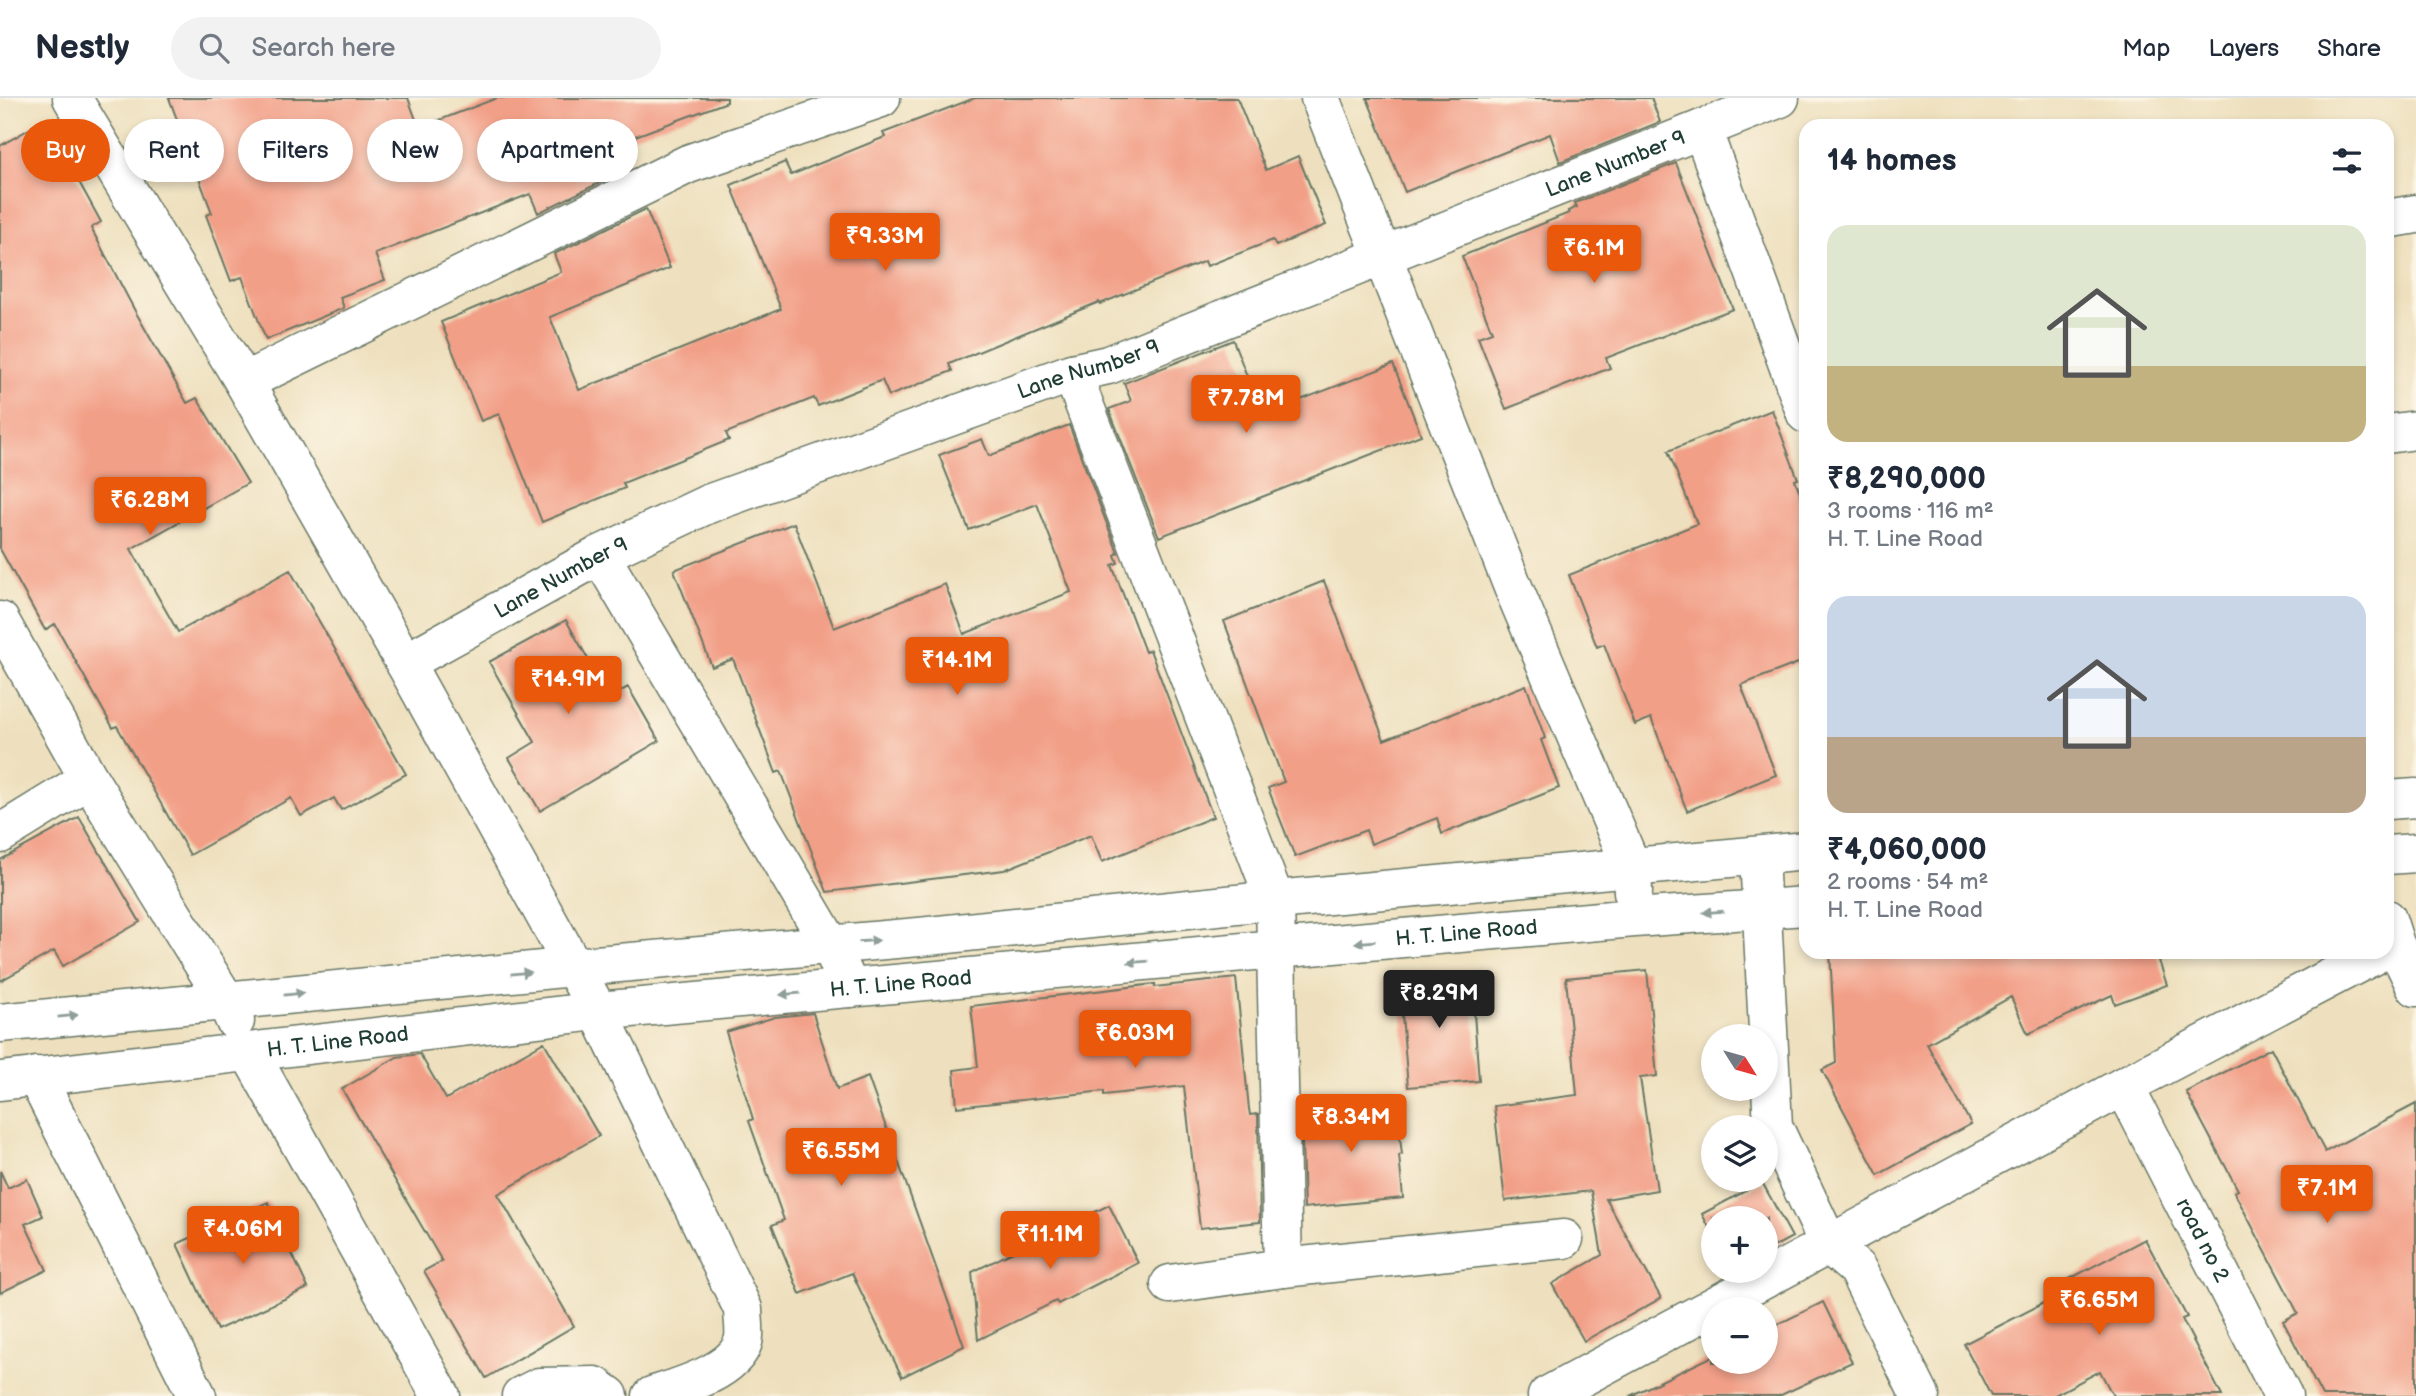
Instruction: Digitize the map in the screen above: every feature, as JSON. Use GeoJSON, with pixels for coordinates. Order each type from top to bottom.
{"type":"FeatureCollection","features":[{"type":"Feature","properties":{"kind":"street"},"geometry":{"type":"LineString","coordinates":[[72,98],[244,382],[405,663],[598,1011],[743,1309],[743,1342],[726,1365],[700,1380],[652,1396]]}},
{"type":"Feature","properties":{"kind":"street"},"geometry":{"type":"LineString","coordinates":[[244,382],[688,164],[881,98]]}},
{"type":"Feature","properties":{"kind":"street"},"geometry":{"type":"LineString","coordinates":[[1320,98],[1380,256],[1513,587],[1632,868],[1634,918]]}},
{"type":"Feature","properties":{"kind":"street","name":"Lane Number 9"},"geometry":{"type":"LineString","coordinates":[[405,663],[600,555],[708,504],[1072,373],[1108,365],[1780,98]]}},
{"type":"Feature","properties":{"kind":"street"},"geometry":{"type":"LineString","coordinates":[[1702,129],[1799,395]]}},
{"type":"Feature","properties":{"kind":"street"},"geometry":{"type":"LineString","coordinates":[[2394,218],[2416,214]]}},
{"type":"Feature","properties":{"kind":"street"},"geometry":{"type":"LineString","coordinates":[[1072,373],[1275,900],[1283,1268]]}},
{"type":"Feature","properties":{"kind":"street"},"geometry":{"type":"LineString","coordinates":[[2394,433],[2416,430]]}},
{"type":"Feature","properties":{"kind":"street"},"geometry":{"type":"LineString","coordinates":[[600,555],[830,944],[850,988]]}},
{"type":"Feature","properties":{"kind":"street"},"geometry":{"type":"LineString","coordinates":[[0,621],[89,779],[226,1001],[248,1052],[441,1396]]}},
{"type":"Feature","properties":{"kind":"street"},"geometry":{"type":"LineString","coordinates":[[0,834],[89,779]]}},
{"type":"Feature","properties":{"kind":"street"},"geometry":{"type":"LineString","coordinates":[[2394,800],[2416,798]]}},
{"type":"Feature","properties":{"kind":"street"},"geometry":{"type":"LineString","coordinates":[[0,1023],[1799,852]]}},
{"type":"Feature","properties":{"kind":"street"},"geometry":{"type":"LineString","coordinates":[[2394,855],[2416,853]]}},
{"type":"Feature","properties":{"kind":"street"},"geometry":{"type":"LineString","coordinates":[[1759,856],[1773,1126],[1829,1245],[1857,1269],[1920,1396]]}},
{"type":"Feature","properties":{"kind":"street","name":"H. T. Line Road"},"geometry":{"type":"LineString","coordinates":[[18,1079],[598,1011],[1276,949],[1799,906]]}},
{"type":"Feature","properties":{"kind":"street"},"geometry":{"type":"LineString","coordinates":[[2394,952],[2416,987]]}},
{"type":"Feature","properties":{"kind":"street"},"geometry":{"type":"LineString","coordinates":[[1547,1396],[2354,959]]}},
{"type":"Feature","properties":{"kind":"street"},"geometry":{"type":"LineString","coordinates":[[18,1079],[197,1396]]}},
{"type":"Feature","properties":{"kind":"street","name":"road no 2"},"geometry":{"type":"LineString","coordinates":[[2124,1086],[2283,1396]]}},
{"type":"Feature","properties":{"kind":"street"},"geometry":{"type":"LineString","coordinates":[[1170,1284],[1283,1268],[1564,1239]]}},
{"type":"Feature","properties":{"kind":"street"},"geometry":{"type":"LineString","coordinates":[[521,1396],[539,1387],[595,1386],[608,1396]]}},
{"type":"Feature","properties":{"kind":"building"},"geometry":{"type":"Polygon","coordinates":[[[169,98],[408,98],[416,119],[367,119],[367,182],[463,182],[463,119],[442,119],[497,98],[727,98],[727,102],[638,135],[638,119],[477,119],[477,182],[601,182],[538,213],[530,194],[375,254],[385,280],[340,297],[344,308],[266,340],[242,277],[231,281],[206,215],[212,213],[200,182],[224,182],[224,119],[177,119],[169,98]]]}},
{"type":"Feature","properties":{"kind":"building"},"geometry":{"type":"Polygon","coordinates":[[[975,98],[1237,98],[1266,170],[1298,156],[1326,225],[1276,246],[1273,240],[1207,266],[1205,261],[1100,304],[1099,302],[949,364],[952,371],[889,396],[882,380],[818,406],[814,398],[726,433],[729,440],[623,483],[625,488],[542,522],[499,414],[481,421],[441,322],[561,272],[554,254],[646,209],[670,268],[550,317],[579,390],[781,309],[731,185],[785,162],[791,175],[885,137],[883,133],[975,98]]]}},
{"type":"Feature","properties":{"kind":"building"},"geometry":{"type":"Polygon","coordinates":[[[1367,98],[1651,98],[1660,122],[1560,162],[1550,134],[1405,192],[1367,98]]]}},
{"type":"Feature","properties":{"kind":"building"},"geometry":{"type":"Polygon","coordinates":[[[21,134],[21,182],[79,182],[101,222],[91,228],[135,311],[187,403],[197,398],[248,483],[131,549],[178,632],[290,570],[406,774],[341,810],[334,798],[301,816],[291,798],[190,855],[117,726],[113,728],[55,624],[45,630],[0,549],[0,146],[21,134]]]}},
{"type":"Feature","properties":{"kind":"building"},"geometry":{"type":"Polygon","coordinates":[[[1676,163],[1733,309],[1606,358],[1610,368],[1506,409],[1478,337],[1492,332],[1462,256],[1569,213],[1568,211],[1577,207],[1575,203],[1676,163]]]}},
{"type":"Feature","properties":{"kind":"building"},"geometry":{"type":"Polygon","coordinates":[[[1233,340],[1262,415],[1393,364],[1421,435],[1159,537],[1109,409],[1131,401],[1124,383],[1233,340]]]}},
{"type":"Feature","properties":{"kind":"building"},"geometry":{"type":"Polygon","coordinates":[[[1772,410],[1798,479],[1795,480],[1799,490],[1799,663],[1741,685],[1776,775],[1687,811],[1651,718],[1635,725],[1604,644],[1597,647],[1569,575],[1697,524],[1668,451],[1772,410]]]}},
{"type":"Feature","properties":{"kind":"building"},"geometry":{"type":"Polygon","coordinates":[[[1069,425],[1118,553],[1115,555],[1118,563],[1112,565],[1145,652],[1150,650],[1213,817],[1102,862],[1091,835],[1004,870],[827,892],[781,771],[776,773],[733,659],[712,667],[674,570],[794,523],[834,628],[945,584],[964,634],[1071,592],[1037,504],[969,530],[939,455],[982,439],[989,456],[1069,425]]]}},
{"type":"Feature","properties":{"kind":"building"},"geometry":{"type":"Polygon","coordinates":[[[1324,581],[1384,740],[1526,685],[1545,738],[1541,740],[1559,788],[1442,834],[1437,818],[1371,844],[1366,830],[1295,857],[1268,788],[1284,782],[1224,621],[1324,581]]]}},
{"type":"Feature","properties":{"kind":"building"},"geometry":{"type":"Polygon","coordinates":[[[566,620],[610,698],[628,687],[659,741],[540,811],[509,758],[535,742],[489,662],[566,620]]]}},
{"type":"Feature","properties":{"kind":"building"},"geometry":{"type":"Polygon","coordinates":[[[79,817],[140,922],[63,966],[54,951],[0,981],[0,860],[79,817]]]}},
{"type":"Feature","properties":{"kind":"building"},"geometry":{"type":"Polygon","coordinates":[[[1830,959],[2158,959],[2167,985],[2115,1004],[2112,995],[2028,1034],[2011,997],[1927,1044],[1971,1124],[1878,1175],[1822,1070],[1836,1063],[1830,959]]]}},
{"type":"Feature","properties":{"kind":"building"},"geometry":{"type":"Polygon","coordinates":[[[1647,970],[1657,1076],[1640,1078],[1657,1190],[1606,1199],[1661,1298],[1584,1341],[1552,1284],[1602,1255],[1591,1191],[1505,1201],[1494,1106],[1577,1095],[1566,978],[1647,970]]]}},
{"type":"Feature","properties":{"kind":"building"},"geometry":{"type":"Polygon","coordinates":[[[1471,973],[1479,1081],[1408,1087],[1399,979],[1471,973]]]}},
{"type":"Feature","properties":{"kind":"building"},"geometry":{"type":"Polygon","coordinates":[[[1236,978],[1249,1109],[1250,1115],[1258,1114],[1260,1222],[1200,1228],[1184,1086],[1104,1095],[1104,1091],[957,1107],[954,1070],[978,1067],[971,1006],[1155,984],[1155,987],[1236,978]]]}},
{"type":"Feature","properties":{"kind":"building"},"geometry":{"type":"Polygon","coordinates":[[[813,1013],[837,1089],[868,1077],[964,1346],[902,1377],[852,1273],[800,1294],[772,1225],[784,1220],[749,1121],[753,1119],[726,1032],[775,1017],[813,1013]]]}},
{"type":"Feature","properties":{"kind":"building"},"geometry":{"type":"Polygon","coordinates":[[[544,1042],[599,1136],[498,1194],[574,1326],[486,1378],[424,1271],[442,1261],[342,1089],[397,1057],[420,1054],[446,1099],[544,1042]]]}},
{"type":"Feature","properties":{"kind":"building"},"geometry":{"type":"Polygon","coordinates":[[[2271,1048],[2325,1152],[2416,1104],[2416,1396],[2322,1396],[2283,1321],[2298,1313],[2234,1192],[2238,1190],[2186,1092],[2271,1048]]]}},
{"type":"Feature","properties":{"kind":"building"},"geometry":{"type":"Polygon","coordinates":[[[1395,1098],[1402,1154],[1399,1155],[1403,1198],[1304,1208],[1301,1109],[1395,1098]]]}},
{"type":"Feature","properties":{"kind":"building"},"geometry":{"type":"Polygon","coordinates":[[[0,1171],[8,1188],[27,1179],[43,1216],[25,1224],[47,1270],[0,1293],[0,1171]]]}},
{"type":"Feature","properties":{"kind":"building"},"geometry":{"type":"Polygon","coordinates":[[[1743,1192],[1767,1192],[1775,1206],[1717,1206],[1743,1192]]]}},
{"type":"Feature","properties":{"kind":"building"},"geometry":{"type":"Polygon","coordinates":[[[268,1202],[308,1288],[217,1330],[177,1244],[268,1202]]]}},
{"type":"Feature","properties":{"kind":"building"},"geometry":{"type":"Polygon","coordinates":[[[1109,1205],[1138,1263],[1058,1304],[1056,1301],[978,1340],[972,1272],[1109,1205]]]}},
{"type":"Feature","properties":{"kind":"building"},"geometry":{"type":"Polygon","coordinates":[[[1778,1211],[1792,1237],[1778,1245],[1778,1211]]]}},
{"type":"Feature","properties":{"kind":"building"},"geometry":{"type":"Polygon","coordinates":[[[2145,1239],[2187,1317],[2182,1319],[2222,1396],[2113,1396],[2100,1371],[2053,1396],[1991,1396],[1964,1344],[2065,1292],[2060,1284],[2145,1239]]]}},
{"type":"Feature","properties":{"kind":"building"},"geometry":{"type":"Polygon","coordinates":[[[1823,1302],[1852,1362],[1779,1396],[1630,1396],[1701,1362],[1701,1374],[1778,1374],[1778,1324],[1823,1302]]]}}]}
